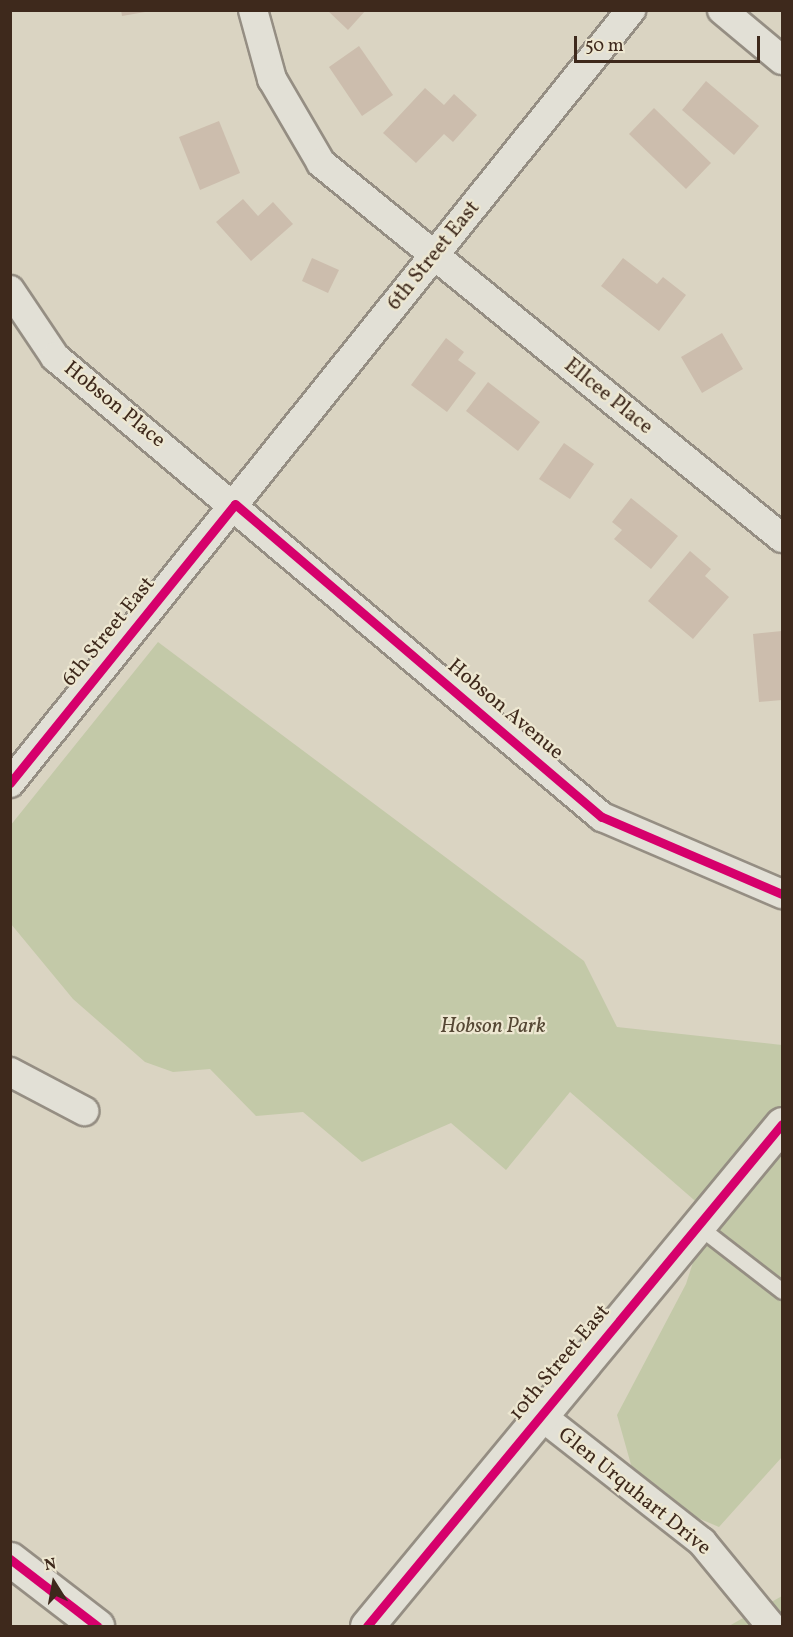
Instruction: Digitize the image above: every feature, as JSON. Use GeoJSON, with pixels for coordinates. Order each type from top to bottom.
{"type":"FeatureCollection","features":[{"type":"Feature","properties":{"kind":"street","name":"Ellcee Place"},"geometry":{"type":"LineString","coordinates":[[253,10],[272,79],[321,163],[783,538]]}},
{"type":"Feature","properties":{"kind":"street","name":"6th Street East"},"geometry":{"type":"LineString","coordinates":[[10,783],[631,10]]}},
{"type":"Feature","properties":{"kind":"street"},"geometry":{"type":"LineString","coordinates":[[722,10],[783,60]]}},
{"type":"Feature","properties":{"kind":"street","name":"Hobson Place"},"geometry":{"type":"LineString","coordinates":[[10,290],[55,357],[235,504]]}},
{"type":"Feature","properties":{"kind":"street","name":"Hobson Avenue"},"geometry":{"type":"LineString","coordinates":[[235,504],[602,817],[783,894]]}},
{"type":"Feature","properties":{"kind":"street"},"geometry":{"type":"LineString","coordinates":[[10,1072],[84,1111]]}},
{"type":"Feature","properties":{"kind":"street","name":"10th Street East"},"geometry":{"type":"LineString","coordinates":[[367,1626],[783,1124]]}},
{"type":"Feature","properties":{"kind":"street","name":"Glen Urquhart Drive"},"geometry":{"type":"LineString","coordinates":[[540,1415],[702,1542],[771,1626]]}},
{"type":"Feature","properties":{"kind":"street"},"geometry":{"type":"LineString","coordinates":[[10,1559],[97,1626]]}},
{"type":"Feature","properties":{"kind":"lane"},"geometry":{"type":"LineString","coordinates":[[698,1226],[783,1291]]}},
{"type":"Feature","properties":{"kind":"green space","name":"Hobson Park"},"geometry":{"type":"Polygon","coordinates":[[[158,642],[584,961],[617,1027],[782,1045],[782,1457],[719,1527],[639,1493],[617,1415],[686,1284],[709,1213],[570,1092],[506,1170],[451,1123],[362,1162],[303,1112],[256,1116],[210,1069],[173,1072],[145,1062],[73,999],[11,924],[10,826],[158,642]]]}},
{"type":"Feature","properties":{"kind":"green space"},"geometry":{"type":"Polygon","coordinates":[[[782,1596],[782,1626],[729,1626],[782,1596]]]}},
{"type":"Feature","properties":{"kind":"building"},"geometry":{"type":"Polygon","coordinates":[[[121,10],[145,10],[145,12],[122,16],[121,10]]]}},
{"type":"Feature","properties":{"kind":"building"},"geometry":{"type":"Polygon","coordinates":[[[327,10],[366,10],[348,30],[327,10]]]}},
{"type":"Feature","properties":{"kind":"building"},"geometry":{"type":"Polygon","coordinates":[[[359,46],[393,95],[362,116],[329,67],[359,46]]]}},
{"type":"Feature","properties":{"kind":"building"},"geometry":{"type":"Polygon","coordinates":[[[706,81],[759,126],[734,155],[682,110],[706,81]]]}},
{"type":"Feature","properties":{"kind":"building"},"geometry":{"type":"Polygon","coordinates":[[[425,88],[444,105],[454,94],[477,115],[453,142],[444,134],[416,163],[383,133],[425,88]]]}},
{"type":"Feature","properties":{"kind":"building"},"geometry":{"type":"Polygon","coordinates":[[[654,108],[711,163],[686,189],[629,134],[654,108]]]}},
{"type":"Feature","properties":{"kind":"building"},"geometry":{"type":"Polygon","coordinates":[[[219,121],[240,173],[200,190],[179,137],[219,121]]]}},
{"type":"Feature","properties":{"kind":"building"},"geometry":{"type":"Polygon","coordinates":[[[243,199],[258,216],[273,202],[293,224],[251,261],[216,222],[243,199]]]}},
{"type":"Feature","properties":{"kind":"building"},"geometry":{"type":"Polygon","coordinates":[[[312,258],[339,270],[328,293],[302,281],[312,258]]]}},
{"type":"Feature","properties":{"kind":"building"},"geometry":{"type":"Polygon","coordinates":[[[623,258],[657,284],[663,277],[686,295],[659,331],[601,286],[623,258]]]}},
{"type":"Feature","properties":{"kind":"building"},"geometry":{"type":"Polygon","coordinates":[[[722,333],[743,369],[702,393],[681,357],[722,333]]]}},
{"type":"Feature","properties":{"kind":"building"},"geometry":{"type":"Polygon","coordinates":[[[446,338],[464,352],[458,360],[476,373],[447,412],[411,385],[446,338]]]}},
{"type":"Feature","properties":{"kind":"building"},"geometry":{"type":"Polygon","coordinates":[[[488,382],[540,422],[518,451],[466,411],[488,382]]]}},
{"type":"Feature","properties":{"kind":"building"},"geometry":{"type":"Polygon","coordinates":[[[564,443],[594,464],[570,499],[539,479],[564,443]]]}},
{"type":"Feature","properties":{"kind":"building"},"geometry":{"type":"Polygon","coordinates":[[[631,498],[678,536],[651,569],[614,539],[622,530],[612,522],[631,498]]]}},
{"type":"Feature","properties":{"kind":"building"},"geometry":{"type":"Polygon","coordinates":[[[690,551],[711,569],[705,576],[729,597],[693,639],[648,601],[690,551]]]}},
{"type":"Feature","properties":{"kind":"building"},"geometry":{"type":"Polygon","coordinates":[[[782,631],[782,700],[759,702],[753,634],[782,631]]]}},
{"type":"Feature","properties":{"kind":"cycle path"},"geometry":{"type":"LineString","coordinates":[[10,783],[235,504],[602,817],[782,894]]}},
{"type":"Feature","properties":{"kind":"cycle path"},"geometry":{"type":"LineString","coordinates":[[367,1626],[782,1124]]}},
{"type":"Feature","properties":{"kind":"cycle path"},"geometry":{"type":"LineString","coordinates":[[10,1559],[97,1626]]}}]}
